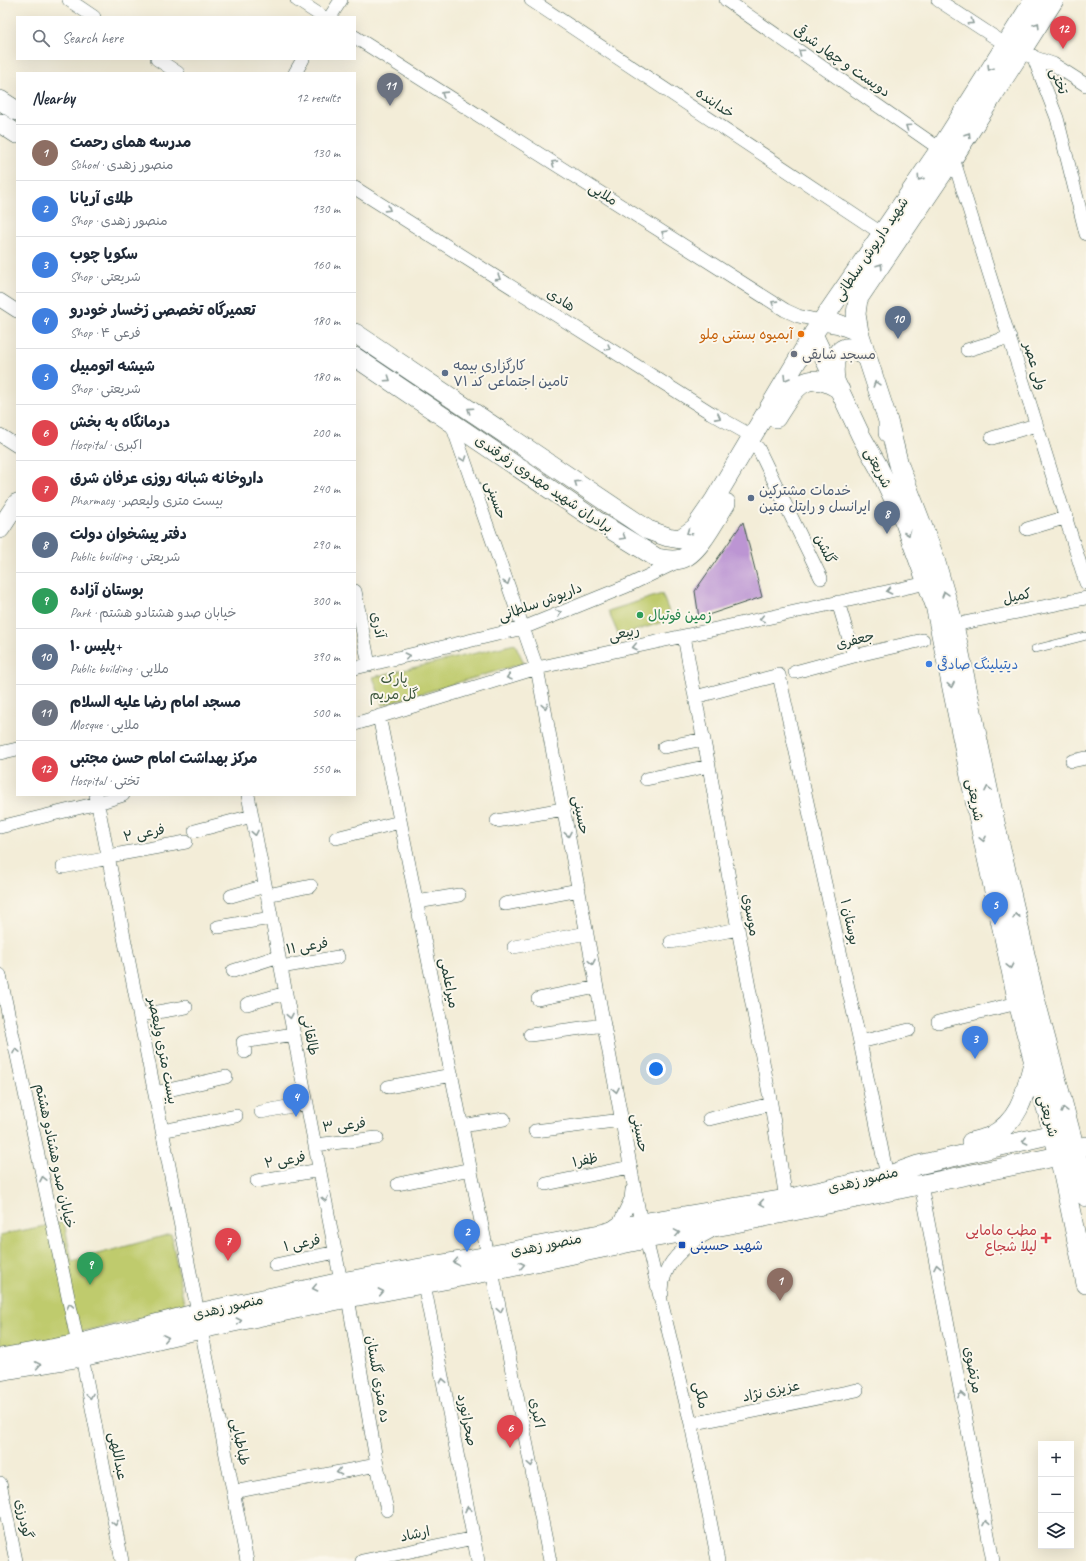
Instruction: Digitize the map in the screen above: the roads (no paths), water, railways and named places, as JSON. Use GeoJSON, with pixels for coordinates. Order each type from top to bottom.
{"type":"FeatureCollection","features":[{"type":"Feature","properties":{"kind":"main road","name":"شهید داریوش سلطانی"},"geometry":{"type":"LineString","coordinates":[[1019,51],[1034,0]]}},
{"type":"Feature","properties":{"kind":"main road","name":"شهید داریوش سلطانی"},"geometry":{"type":"LineString","coordinates":[[718,505],[755,442],[817,328],[888,238],[1054,0]]}},
{"type":"Feature","properties":{"kind":"main road"},"geometry":{"type":"LineString","coordinates":[[0,100],[16,110]]}},
{"type":"Feature","properties":{"kind":"main road"},"geometry":{"type":"LineString","coordinates":[[0,123],[16,133]]}},
{"type":"Feature","properties":{"kind":"main road","name":"شهید داریوش سلطانی"},"geometry":{"type":"LineString","coordinates":[[858,299],[888,238]]}},
{"type":"Feature","properties":{"kind":"main road","name":"شریعتی"},"geometry":{"type":"LineString","coordinates":[[858,299],[856,314],[858,332],[888,421],[899,465],[934,556],[954,625],[994,822],[1035,998],[1073,1150],[1086,1284]]}},
{"type":"Feature","properties":{"kind":"main road","name":"ملایی"},"geometry":{"type":"LineString","coordinates":[[817,328],[839,324],[858,332]]}},
{"type":"Feature","properties":{"kind":"main road","name":"شریعتی"},"geometry":{"type":"LineString","coordinates":[[817,328],[837,385],[905,523],[935,605],[982,840],[1018,1003],[1053,1134]]}},
{"type":"Feature","properties":{"kind":"main road","name":"برادران شهید مهدوی زفرقندی"},"geometry":{"type":"LineString","coordinates":[[356,334],[648,530],[668,537],[680,539],[695,528],[718,505]]}},
{"type":"Feature","properties":{"kind":"main road"},"geometry":{"type":"LineString","coordinates":[[837,385],[833,368],[835,358],[839,352],[847,348],[855,350],[867,358]]}},
{"type":"Feature","properties":{"kind":"main road","name":"برادران شهید مهدوی زفرقندی"},"geometry":{"type":"LineString","coordinates":[[356,358],[597,521],[657,558],[668,561],[683,559]]}},
{"type":"Feature","properties":{"kind":"main road","name":"شهید داریوش سلطانی"},"geometry":{"type":"LineString","coordinates":[[755,442],[787,401],[799,387],[808,380],[824,381],[837,385]]}},
{"type":"Feature","properties":{"kind":"main road"},"geometry":{"type":"LineString","coordinates":[[448,395],[451,422]]}},
{"type":"Feature","properties":{"kind":"main road"},"geometry":{"type":"LineString","coordinates":[[861,436],[865,443],[874,445],[882,444],[886,439],[888,432],[888,421]]}},
{"type":"Feature","properties":{"kind":"main road"},"geometry":{"type":"LineString","coordinates":[[0,529],[16,505]]}},
{"type":"Feature","properties":{"kind":"main road"},"geometry":{"type":"LineString","coordinates":[[683,559],[692,553],[708,532],[718,505]]}},
{"type":"Feature","properties":{"kind":"main road"},"geometry":{"type":"LineString","coordinates":[[918,1165],[934,1153],[990,1137],[1008,1125],[1018,1111],[1034,1062]]}},
{"type":"Feature","properties":{"kind":"main road"},"geometry":{"type":"LineString","coordinates":[[1053,1134],[1068,1140],[1083,1167],[1086,1197]]}},
{"type":"Feature","properties":{"kind":"main road","name":"منصور زهدی"},"geometry":{"type":"LineString","coordinates":[[0,1371],[200,1321],[345,1290],[490,1264],[643,1231],[887,1176],[918,1165],[1053,1134]]}},
{"type":"Feature","properties":{"kind":"main road","name":"منصور زهدی"},"geometry":{"type":"LineString","coordinates":[[345,1290],[424,1284],[490,1264],[605,1233],[726,1225],[921,1185],[1073,1150]]}},
{"type":"Feature","properties":{"kind":"main road","name":"منصور زهدی"},"geometry":{"type":"LineString","coordinates":[[0,1358],[80,1351]]}},
{"type":"Feature","properties":{"kind":"street"},"geometry":{"type":"LineString","coordinates":[[69,0],[93,16]]}},
{"type":"Feature","properties":{"kind":"street"},"geometry":{"type":"LineString","coordinates":[[297,0],[321,16]]}},
{"type":"Feature","properties":{"kind":"street"},"geometry":{"type":"LineString","coordinates":[[331,16],[341,0]]}},
{"type":"Feature","properties":{"kind":"street","name":"خدابنده"},"geometry":{"type":"LineString","coordinates":[[531,0],[888,238]]}},
{"type":"Feature","properties":{"kind":"street","name":"دویست و چهار شرقی"},"geometry":{"type":"LineString","coordinates":[[726,0],[946,154]]}},
{"type":"Feature","properties":{"kind":"street"},"geometry":{"type":"LineString","coordinates":[[938,0],[1019,51],[1053,64],[1086,85]]}},
{"type":"Feature","properties":{"kind":"street","name":"ملایی"},"geometry":{"type":"LineString","coordinates":[[356,38],[785,310],[817,328]]}},
{"type":"Feature","properties":{"kind":"street","name":"تختی"},"geometry":{"type":"LineString","coordinates":[[1019,51],[1057,118],[1086,234]]}},
{"type":"Feature","properties":{"kind":"street"},"geometry":{"type":"LineString","coordinates":[[158,60],[176,72]]}},
{"type":"Feature","properties":{"kind":"street"},"geometry":{"type":"LineString","coordinates":[[296,72],[302,60]]}},
{"type":"Feature","properties":{"kind":"street","name":"ولی عصر"},"geometry":{"type":"LineString","coordinates":[[946,154],[1010,337],[1086,583]]}},
{"type":"Feature","properties":{"kind":"street","name":"هادی"},"geometry":{"type":"LineString","coordinates":[[356,189],[755,442]]}},
{"type":"Feature","properties":{"kind":"street"},"geometry":{"type":"LineString","coordinates":[[0,300],[16,310]]}},
{"type":"Feature","properties":{"kind":"street"},"geometry":{"type":"LineString","coordinates":[[967,350],[1010,337]]}},
{"type":"Feature","properties":{"kind":"street","name":"حسینی"},"geometry":{"type":"LineString","coordinates":[[451,422],[537,668],[643,1231]]}},
{"type":"Feature","properties":{"kind":"street"},"geometry":{"type":"LineString","coordinates":[[992,438],[1036,425]]}},
{"type":"Feature","properties":{"kind":"street"},"geometry":{"type":"LineString","coordinates":[[0,435],[16,445]]}},
{"type":"Feature","properties":{"kind":"street","name":"گلشن"},"geometry":{"type":"LineString","coordinates":[[755,442],[821,578]]}},
{"type":"Feature","properties":{"kind":"street"},"geometry":{"type":"LineString","coordinates":[[1027,529],[1066,517]]}},
{"type":"Feature","properties":{"kind":"street","name":"داریوش سلطانی"},"geometry":{"type":"LineString","coordinates":[[356,668],[523,628],[627,586],[683,559]]}},
{"type":"Feature","properties":{"kind":"street","name":"ربیعی"},"geometry":{"type":"LineString","coordinates":[[356,724],[537,668],[927,583]]}},
{"type":"Feature","properties":{"kind":"street","name":"کمیل"},"geometry":{"type":"LineString","coordinates":[[954,625],[1086,598]]}},
{"type":"Feature","properties":{"kind":"street"},"geometry":{"type":"LineString","coordinates":[[838,602],[854,656]]}},
{"type":"Feature","properties":{"kind":"street","name":"آذری"},"geometry":{"type":"LineString","coordinates":[[356,607],[357,618],[369,665]]}},
{"type":"Feature","properties":{"kind":"street","name":"موسوی"},"geometry":{"type":"LineString","coordinates":[[684,636],[771,1104],[786,1199]]}},
{"type":"Feature","properties":{"kind":"street","name":"جعفری"},"geometry":{"type":"LineString","coordinates":[[795,672],[854,656],[923,640]]}},
{"type":"Feature","properties":{"kind":"street","name":"بوستان ۱"},"geometry":{"type":"LineString","coordinates":[[695,697],[780,675],[860,1042],[887,1176]]}},
{"type":"Feature","properties":{"kind":"street","name":"میراعلمی"},"geometry":{"type":"LineString","coordinates":[[379,716],[490,1264]]}},
{"type":"Feature","properties":{"kind":"street"},"geometry":{"type":"LineString","coordinates":[[664,747],[704,739]]}},
{"type":"Feature","properties":{"kind":"street"},"geometry":{"type":"LineString","coordinates":[[0,754],[16,749]]}},
{"type":"Feature","properties":{"kind":"street"},"geometry":{"type":"LineString","coordinates":[[1072,761],[1086,758]]}},
{"type":"Feature","properties":{"kind":"street"},"geometry":{"type":"LineString","coordinates":[[646,779],[709,766]]}},
{"type":"Feature","properties":{"kind":"street"},"geometry":{"type":"LineString","coordinates":[[0,827],[97,799],[116,796]]}},
{"type":"Feature","properties":{"kind":"street","name":"طالقانی"},"geometry":{"type":"LineString","coordinates":[[248,796],[315,1145],[345,1290]]}},
{"type":"Feature","properties":{"kind":"street","name":"بیست متری ولیعصر"},"geometry":{"type":"LineString","coordinates":[[97,799],[200,1321]]}},
{"type":"Feature","properties":{"kind":"street"},"geometry":{"type":"LineString","coordinates":[[497,821],[563,808]]}},
{"type":"Feature","properties":{"kind":"street"},"geometry":{"type":"LineString","coordinates":[[195,831],[252,816]]}},
{"type":"Feature","properties":{"kind":"street"},"geometry":{"type":"LineString","coordinates":[[336,838],[400,822]]}},
{"type":"Feature","properties":{"kind":"street","name":"فرعی ۲"},"geometry":{"type":"LineString","coordinates":[[109,857],[186,842]]}},
{"type":"Feature","properties":{"kind":"street"},"geometry":{"type":"LineString","coordinates":[[63,867],[109,857]]}},
{"type":"Feature","properties":{"kind":"street"},"geometry":{"type":"LineString","coordinates":[[231,896],[266,890],[311,886]]}},
{"type":"Feature","properties":{"kind":"street"},"geometry":{"type":"LineString","coordinates":[[505,904],[579,890]]}},
{"type":"Feature","properties":{"kind":"street"},"geometry":{"type":"LineString","coordinates":[[417,902],[459,895]]}},
{"type":"Feature","properties":{"kind":"street"},"geometry":{"type":"LineString","coordinates":[[218,927],[271,918]]}},
{"type":"Feature","properties":{"kind":"street"},"geometry":{"type":"LineString","coordinates":[[671,942],[738,929]]}},
{"type":"Feature","properties":{"kind":"street"},"geometry":{"type":"LineString","coordinates":[[514,947],[587,933]]}},
{"type":"Feature","properties":{"kind":"street","name":"فرعی ۱۱"},"geometry":{"type":"LineString","coordinates":[[232,971],[280,962],[338,958]]}},
{"type":"Feature","properties":{"kind":"street","name":"خیابان صدو هشتادو هشتم"},"geometry":{"type":"LineString","coordinates":[[0,975],[80,1351]]}},
{"type":"Feature","properties":{"kind":"street"},"geometry":{"type":"LineString","coordinates":[[538,999],[597,987]]}},
{"type":"Feature","properties":{"kind":"street"},"geometry":{"type":"LineString","coordinates":[[247,1004],[286,993]]}},
{"type":"Feature","properties":{"kind":"street"},"geometry":{"type":"LineString","coordinates":[[938,1022],[1018,1003]]}},
{"type":"Feature","properties":{"kind":"street"},"geometry":{"type":"LineString","coordinates":[[140,1016],[186,1007]]}},
{"type":"Feature","properties":{"kind":"street"},"geometry":{"type":"LineString","coordinates":[[530,1035],[604,1026]]}},
{"type":"Feature","properties":{"kind":"street"},"geometry":{"type":"LineString","coordinates":[[860,1042],[908,1030]]}},
{"type":"Feature","properties":{"kind":"street"},"geometry":{"type":"LineString","coordinates":[[245,1052],[243,1042],[294,1034]]}},
{"type":"Feature","properties":{"kind":"street"},"geometry":{"type":"LineString","coordinates":[[388,1086],[452,1075]]}},
{"type":"Feature","properties":{"kind":"street"},"geometry":{"type":"LineString","coordinates":[[155,1093],[226,1077]]}},
{"type":"Feature","properties":{"kind":"street"},"geometry":{"type":"LineString","coordinates":[[261,1112],[307,1103]]}},
{"type":"Feature","properties":{"kind":"street"},"geometry":{"type":"LineString","coordinates":[[708,1118],[771,1104]]}},
{"type":"Feature","properties":{"kind":"street"},"geometry":{"type":"LineString","coordinates":[[162,1131],[236,1116]]}},
{"type":"Feature","properties":{"kind":"street"},"geometry":{"type":"LineString","coordinates":[[462,1126],[504,1119]]}},
{"type":"Feature","properties":{"kind":"street"},"geometry":{"type":"LineString","coordinates":[[535,1131],[622,1120]]}},
{"type":"Feature","properties":{"kind":"street","name":"فرعی ۳"},"geometry":{"type":"LineString","coordinates":[[315,1145],[377,1138]]}},
{"type":"Feature","properties":{"kind":"street","name":"ظفر۱"},"geometry":{"type":"LineString","coordinates":[[546,1184],[630,1168]]}},
{"type":"Feature","properties":{"kind":"street"},"geometry":{"type":"LineString","coordinates":[[398,1184],[471,1169]]}},
{"type":"Feature","properties":{"kind":"street","name":"فرعی ۲"},"geometry":{"type":"LineString","coordinates":[[256,1181],[320,1170]]}},
{"type":"Feature","properties":{"kind":"street"},"geometry":{"type":"LineString","coordinates":[[605,1233],[620,1222],[625,1213],[631,1199],[633,1182]]}},
{"type":"Feature","properties":{"kind":"street","name":"مرتضوی"},"geometry":{"type":"LineString","coordinates":[[921,1185],[993,1561]]}},
{"type":"Feature","properties":{"kind":"street"},"geometry":{"type":"LineString","coordinates":[[663,1305],[662,1286],[668,1269],[679,1253],[695,1239],[726,1225]]}},
{"type":"Feature","properties":{"kind":"street","name":"ملکی"},"geometry":{"type":"LineString","coordinates":[[643,1231],[663,1305],[691,1424],[718,1561]]}},
{"type":"Feature","properties":{"kind":"street","name":"فرعی ۱"},"geometry":{"type":"LineString","coordinates":[[275,1265],[336,1252]]}},
{"type":"Feature","properties":{"kind":"street","name":"اکبری"},"geometry":{"type":"LineString","coordinates":[[490,1264],[550,1561]]}},
{"type":"Feature","properties":{"kind":"street","name":"صحرانورد"},"geometry":{"type":"LineString","coordinates":[[424,1284],[478,1561]]}},
{"type":"Feature","properties":{"kind":"street","name":"ده متری گلستان"},"geometry":{"type":"LineString","coordinates":[[345,1290],[377,1465],[387,1510]]}},
{"type":"Feature","properties":{"kind":"street","name":"طباطبایی"},"geometry":{"type":"LineString","coordinates":[[200,1321],[247,1561]]}},
{"type":"Feature","properties":{"kind":"street","name":"عبداللهی"},"geometry":{"type":"LineString","coordinates":[[80,1351],[122,1561]]}},
{"type":"Feature","properties":{"kind":"street","name":"عزیزی نژاد"},"geometry":{"type":"LineString","coordinates":[[691,1424],[857,1390]]}},
{"type":"Feature","properties":{"kind":"street"},"geometry":{"type":"LineString","coordinates":[[233,1492],[377,1465]]}},
{"type":"Feature","properties":{"kind":"street","name":"گودرزی"},"geometry":{"type":"LineString","coordinates":[[0,1483],[16,1561]]}},
{"type":"Feature","properties":{"kind":"street","name":"ارشاد"},"geometry":{"type":"LineString","coordinates":[[362,1561],[474,1538]]}},
{"type":"Feature","properties":{"kind":"lane"},"geometry":{"type":"LineString","coordinates":[[1035,649],[1086,636]]}},
{"type":"Feature","properties":{"kind":"place","name":"مرکز بهداشت امام حسن مجتبی"},"geometry":{"type":"Point","coordinates":[1063,49]}},
{"type":"Feature","properties":{"kind":"place","name":"مسجد امام رضا علیه السلام"},"geometry":{"type":"Point","coordinates":[390,106]}},
{"type":"Feature","properties":{"kind":"place","name":"آبمیوه بستنی مِلو"},"geometry":{"type":"Point","coordinates":[801,334]}},
{"type":"Feature","properties":{"kind":"place","name":"پلیس ۱۰+"},"geometry":{"type":"Point","coordinates":[898,339]}},
{"type":"Feature","properties":{"kind":"place","name":"مسجد شایقی"},"geometry":{"type":"Point","coordinates":[794,354]}},
{"type":"Feature","properties":{"kind":"place","name":"کارگزاری بیمه تامین اجتماعی کد ۷۱"},"geometry":{"type":"Point","coordinates":[445,373]}},
{"type":"Feature","properties":{"kind":"place","name":"خدمات مشترکین ایرانسل و رایتل متین"},"geometry":{"type":"Point","coordinates":[751,498]}},
{"type":"Feature","properties":{"kind":"place","name":"دفتر پیشخوان دولت"},"geometry":{"type":"Point","coordinates":[887,534]}},
{"type":"Feature","properties":{"kind":"place","name":"زمین فوتبال"},"geometry":{"type":"Point","coordinates":[640,615]}},
{"type":"Feature","properties":{"kind":"place","name":"دیتیلینگ صادقی"},"geometry":{"type":"Point","coordinates":[929,664]}},
{"type":"Feature","properties":{"kind":"place","name":"شیشه اتومبیل"},"geometry":{"type":"Point","coordinates":[995,925]}},
{"type":"Feature","properties":{"kind":"place","name":"سکویا چوب"},"geometry":{"type":"Point","coordinates":[975,1059]}},
{"type":"Feature","properties":{"kind":"place","name":"تعمیرگاه تخصصی رُخسار خودرو"},"geometry":{"type":"Point","coordinates":[296,1117]}},
{"type":"Feature","properties":{"kind":"place","name":"مطب مامایی لیلا شجاع"},"geometry":{"type":"Point","coordinates":[1046,1238]}},
{"type":"Feature","properties":{"kind":"place","name":"شهید حسینی"},"geometry":{"type":"Point","coordinates":[682,1245]}},
{"type":"Feature","properties":{"kind":"place","name":"طلای آریانا"},"geometry":{"type":"Point","coordinates":[467,1252]}},
{"type":"Feature","properties":{"kind":"place","name":"داروخانه شبانه روزی عرفان شرق"},"geometry":{"type":"Point","coordinates":[228,1261]}},
{"type":"Feature","properties":{"kind":"place","name":"بوستان آزاده"},"geometry":{"type":"Point","coordinates":[90,1285]}},
{"type":"Feature","properties":{"kind":"place","name":"مدرسه همای رحمت"},"geometry":{"type":"Point","coordinates":[780,1301]}},
{"type":"Feature","properties":{"kind":"place","name":"درمانگاه به بخش"},"geometry":{"type":"Point","coordinates":[510,1448]}},
{"type":"Feature","properties":{"kind":"park label","name":"پارک گل مریم"},"geometry":{"type":"Point","coordinates":[394,686]}}]}
